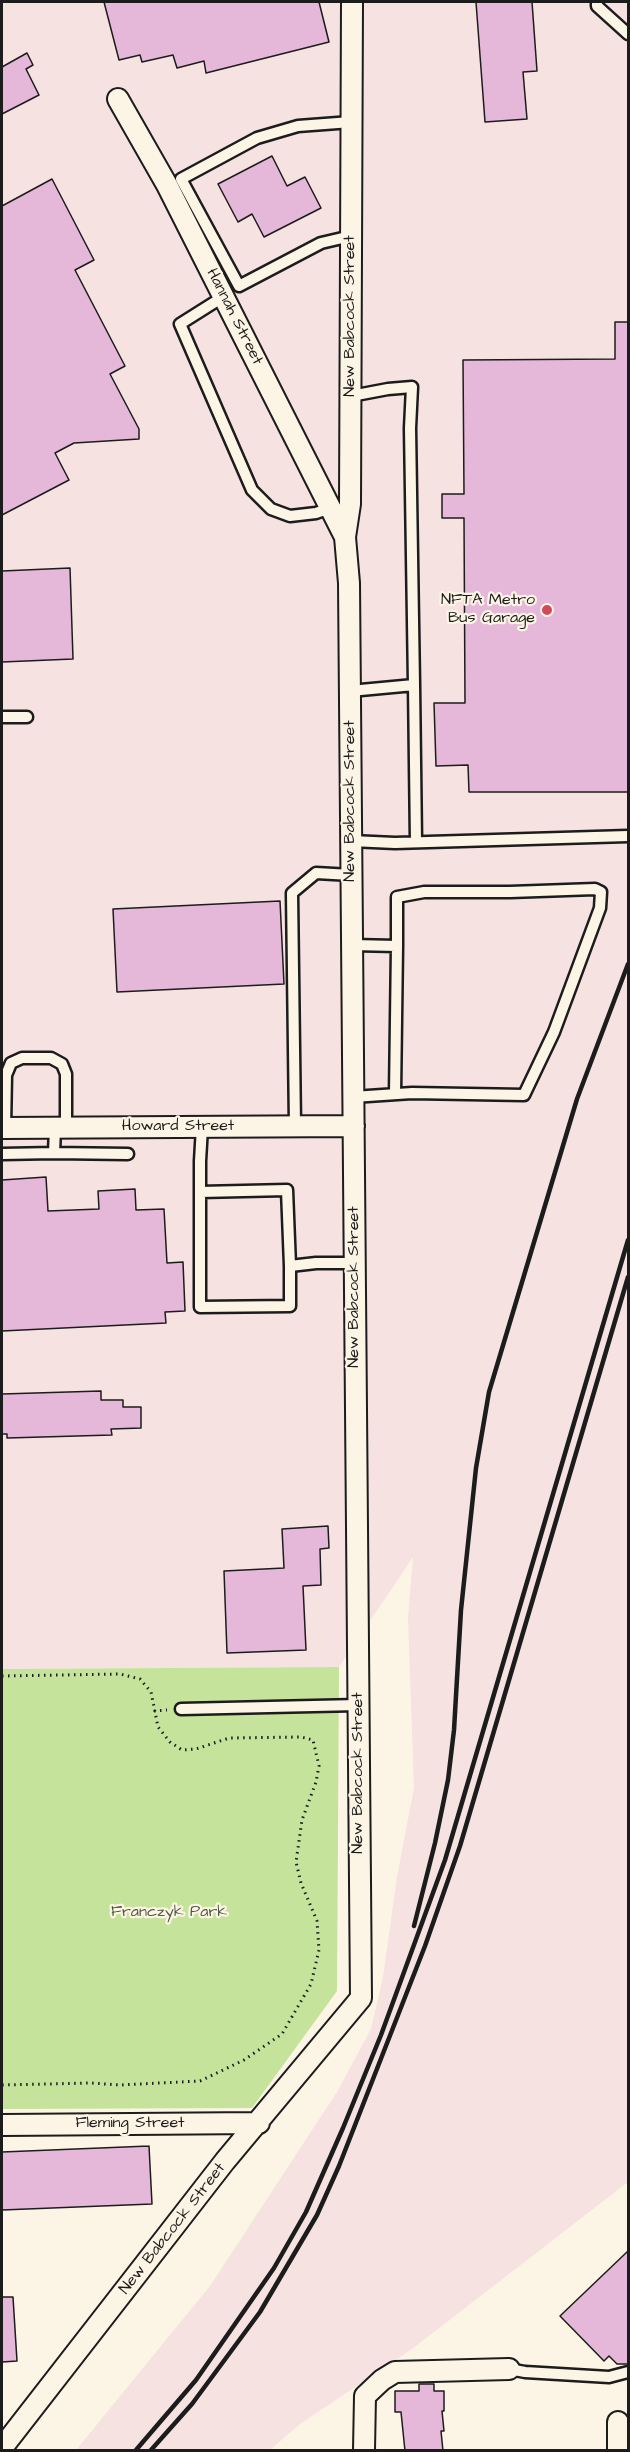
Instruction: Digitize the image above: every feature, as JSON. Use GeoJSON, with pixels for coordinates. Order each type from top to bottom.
{"type":"FeatureCollection","features":[{"type":"Feature","properties":{"kind":"street","name":"New Babcock Street"},"geometry":{"type":"LineString","coordinates":[[2,2448],[225,2161],[259,2124],[361,1998],[349,583],[345,537],[350,504],[352,2]]}},
{"type":"Feature","properties":{"kind":"street","name":"Hannah Street"},"geometry":{"type":"LineString","coordinates":[[118,99],[174,182],[231,292],[345,537]]}},
{"type":"Feature","properties":{"kind":"street","name":"Howard Street"},"geometry":{"type":"LineString","coordinates":[[3,1128],[354,1126]]}},
{"type":"Feature","properties":{"kind":"street","name":"Fleming Street"},"geometry":{"type":"LineString","coordinates":[[2,2125],[259,2124]]}},
{"type":"Feature","properties":{"kind":"street"},"geometry":{"type":"LineString","coordinates":[[364,2451],[365,2396],[382,2380],[395,2372],[509,2368]]}},
{"type":"Feature","properties":{"kind":"street"},"geometry":{"type":"LineString","coordinates":[[618,2422],[618,2451]]}},
{"type":"Feature","properties":{"kind":"lane"},"geometry":{"type":"LineString","coordinates":[[597,2],[597,6],[628,34]]}},
{"type":"Feature","properties":{"kind":"lane"},"geometry":{"type":"LineString","coordinates":[[174,182],[257,138],[298,126],[351,122]]}},
{"type":"Feature","properties":{"kind":"lane"},"geometry":{"type":"LineString","coordinates":[[330,508],[316,513],[290,516],[271,508],[252,490],[180,324],[231,292],[321,243],[351,236]]}},
{"type":"Feature","properties":{"kind":"lane"},"geometry":{"type":"LineString","coordinates":[[351,396],[412,387],[416,842]]}},
{"type":"Feature","properties":{"kind":"lane"},"geometry":{"type":"LineString","coordinates":[[350,691],[414,685]]}},
{"type":"Feature","properties":{"kind":"lane"},"geometry":{"type":"LineString","coordinates":[[2,717],[27,717]]}},
{"type":"Feature","properties":{"kind":"lane"},"geometry":{"type":"LineString","coordinates":[[351,841],[416,842],[628,836]]}},
{"type":"Feature","properties":{"kind":"lane"},"geometry":{"type":"LineString","coordinates":[[296,1126],[292,892],[316,873],[351,875]]}},
{"type":"Feature","properties":{"kind":"lane"},"geometry":{"type":"LineString","coordinates":[[353,1098],[395,1094],[524,1095],[555,1032],[600,908],[601,892],[595,889],[424,892],[397,897],[395,1094]]}},
{"type":"Feature","properties":{"kind":"lane"},"geometry":{"type":"LineString","coordinates":[[352,945],[397,946]]}},
{"type":"Feature","properties":{"kind":"lane"},"geometry":{"type":"LineString","coordinates":[[3,1128],[6,1075],[11,1064],[22,1058],[51,1058],[62,1064],[66,1074],[60,1128],[54,1154]]}},
{"type":"Feature","properties":{"kind":"lane"},"geometry":{"type":"LineString","coordinates":[[200,1192],[287,1190],[290,1306],[200,1307],[200,1192],[202,1127]]}},
{"type":"Feature","properties":{"kind":"lane"},"geometry":{"type":"LineString","coordinates":[[2,1154],[128,1154]]}},
{"type":"Feature","properties":{"kind":"lane"},"geometry":{"type":"LineString","coordinates":[[290,1266],[355,1263]]}},
{"type":"Feature","properties":{"kind":"lane"},"geometry":{"type":"LineString","coordinates":[[181,1709],[358,1705]]}},
{"type":"Feature","properties":{"kind":"lane"},"geometry":{"type":"LineString","coordinates":[[509,2368],[525,2372],[609,2377],[628,2372]]}},
{"type":"Feature","properties":{"kind":"path"},"geometry":{"type":"LineString","coordinates":[[2,1676],[120,1674],[141,1678],[151,1692],[158,1727],[170,1742],[182,1750],[196,1749],[229,1738],[301,1737],[313,1740],[319,1766],[316,1782],[302,1820],[296,1862],[301,1883],[317,1921],[319,1950],[311,1984],[282,2034],[244,2060],[200,2081],[120,2085],[91,2083],[2,2085]]}},
{"type":"Feature","properties":{"kind":"shaded area"},"geometry":{"type":"Polygon","coordinates":[[[2,2],[628,2],[628,2182],[412,2349],[300,2424],[270,2450],[76,2450],[210,2286],[337,2092],[371,2029],[383,1977],[397,1877],[414,1788],[408,1617],[413,1557],[339,1667],[2,1669],[2,2]]]}},
{"type":"Feature","properties":{"kind":"green space","name":"Franczyk Park"},"geometry":{"type":"Polygon","coordinates":[[[339,1667],[337,1991],[252,2108],[2,2109],[2,1669],[339,1667]]]}},
{"type":"Feature","properties":{"kind":"building"},"geometry":{"type":"Polygon","coordinates":[[[104,2],[319,2],[329,42],[206,73],[204,61],[177,68],[173,55],[142,62],[140,55],[119,60],[104,2]]]}},
{"type":"Feature","properties":{"kind":"building"},"geometry":{"type":"Polygon","coordinates":[[[476,2],[532,2],[537,71],[523,72],[527,119],[485,122],[476,2]]]}},
{"type":"Feature","properties":{"kind":"building"},"geometry":{"type":"Polygon","coordinates":[[[27,53],[33,65],[26,69],[39,95],[2,114],[2,67],[27,53]]]}},
{"type":"Feature","properties":{"kind":"building"},"geometry":{"type":"Polygon","coordinates":[[[272,156],[287,186],[305,177],[321,208],[264,237],[252,214],[238,222],[218,184],[272,156]]]}},
{"type":"Feature","properties":{"kind":"building"},"geometry":{"type":"Polygon","coordinates":[[[52,179],[94,260],[75,270],[125,366],[110,374],[139,429],[139,439],[74,443],[55,453],[69,480],[2,515],[2,206],[52,179]]]}},
{"type":"Feature","properties":{"kind":"building","name":"NFTA Metro Bus Garage"},"geometry":{"type":"Polygon","coordinates":[[[615,322],[628,322],[628,792],[469,792],[468,765],[436,766],[434,703],[465,703],[464,518],[442,518],[442,494],[464,494],[463,360],[615,359],[615,322]]]}},
{"type":"Feature","properties":{"kind":"building"},"geometry":{"type":"Polygon","coordinates":[[[70,568],[73,659],[2,662],[2,571],[70,568]]]}},
{"type":"Feature","properties":{"kind":"building"},"geometry":{"type":"Polygon","coordinates":[[[280,901],[284,984],[117,992],[113,909],[280,901]]]}},
{"type":"Feature","properties":{"kind":"building"},"geometry":{"type":"Polygon","coordinates":[[[46,1177],[48,1211],[99,1209],[98,1191],[135,1189],[136,1210],[164,1209],[167,1263],[183,1262],[185,1311],[165,1312],[166,1323],[2,1331],[2,1180],[46,1177]]]}},
{"type":"Feature","properties":{"kind":"building"},"geometry":{"type":"Polygon","coordinates":[[[101,1391],[101,1400],[123,1400],[123,1407],[141,1407],[141,1428],[111,1429],[112,1435],[7,1438],[7,1434],[2,1434],[2,1394],[101,1391]]]}},
{"type":"Feature","properties":{"kind":"building"},"geometry":{"type":"Polygon","coordinates":[[[328,1526],[329,1548],[320,1549],[321,1585],[303,1586],[306,1650],[227,1653],[224,1571],[284,1568],[282,1529],[328,1526]]]}},
{"type":"Feature","properties":{"kind":"building"},"geometry":{"type":"Polygon","coordinates":[[[149,2146],[152,2204],[2,2210],[2,2152],[149,2146]]]}},
{"type":"Feature","properties":{"kind":"building"},"geometry":{"type":"Polygon","coordinates":[[[628,2251],[628,2364],[617,2364],[609,2356],[604,2361],[560,2316],[628,2251]]]}},
{"type":"Feature","properties":{"kind":"building"},"geometry":{"type":"Polygon","coordinates":[[[2,2297],[13,2297],[17,2361],[2,2362],[2,2297]]]}},
{"type":"Feature","properties":{"kind":"building"},"geometry":{"type":"Polygon","coordinates":[[[419,2384],[434,2384],[434,2391],[444,2391],[444,2411],[442,2411],[444,2431],[441,2431],[443,2451],[405,2451],[401,2412],[395,2412],[395,2391],[419,2391],[419,2384]]]}},
{"type":"Feature","properties":{"kind":"railway"},"geometry":{"type":"LineString","coordinates":[[414,1926],[448,1780],[454,1730],[461,1610],[476,1468],[489,1392],[577,1099],[628,964]]}},
{"type":"Feature","properties":{"kind":"railway"},"geometry":{"type":"LineString","coordinates":[[136,2450],[196,2380],[274,2268],[306,2212],[381,2035],[445,1860],[628,1240]]}},
{"type":"Feature","properties":{"kind":"railway"},"geometry":{"type":"LineString","coordinates":[[151,2450],[192,2404],[260,2312],[317,2215],[339,2166],[425,1946],[460,1846],[628,1277]]}},
{"type":"Feature","properties":{"kind":"place","name":"NFTA Metro Bus Garage"},"geometry":{"type":"Point","coordinates":[547,610]}}]}
